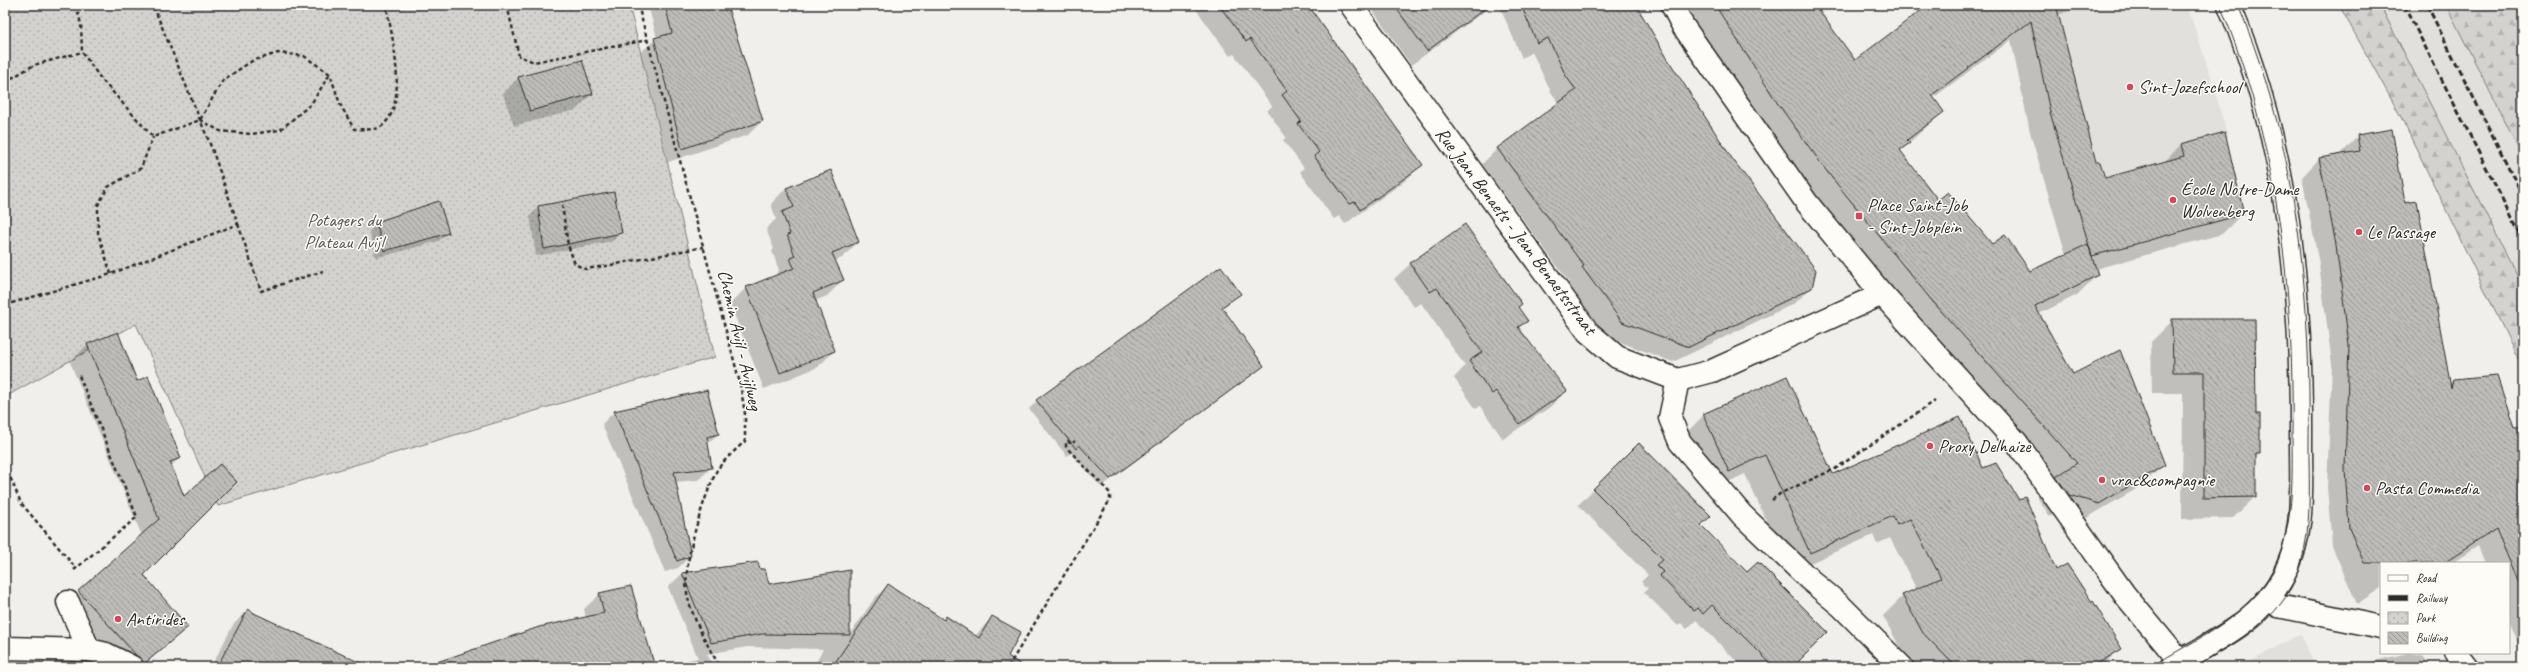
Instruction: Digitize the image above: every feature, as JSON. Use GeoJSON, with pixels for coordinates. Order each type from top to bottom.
{"type":"FeatureCollection","features":[{"type":"Feature","properties":{"kind":"street","name":"Rue Jean Benaets - Jean Benaetsstraat"},"geometry":{"type":"LineString","coordinates":[[1351,5],[1588,332],[1617,357],[1678,380]]}},
{"type":"Feature","properties":{"kind":"street"},"geometry":{"type":"LineString","coordinates":[[1672,5],[1683,26],[1770,152],[1807,202],[1882,294],[2017,443],[2124,595],[2177,665],[2230,634],[2270,596],[2284,575],[2293,553],[2298,531],[2302,380],[2294,254],[2281,175],[2260,89],[2229,5]]}},
{"type":"Feature","properties":{"kind":"street"},"geometry":{"type":"LineString","coordinates":[[1882,294],[1712,371],[1678,380],[1670,418],[1680,442],[1747,520],[1810,580],[1841,606],[1902,667]]}},
{"type":"Feature","properties":{"kind":"street"},"geometry":{"type":"LineString","coordinates":[[2270,596],[2278,606],[2380,627]]}},
{"type":"Feature","properties":{"kind":"street"},"geometry":{"type":"LineString","coordinates":[[68,602],[89,650]]}},
{"type":"Feature","properties":{"kind":"street"},"geometry":{"type":"LineString","coordinates":[[5,648],[89,650],[106,654],[132,667]]}},
{"type":"Feature","properties":{"kind":"street"},"geometry":{"type":"LineString","coordinates":[[2457,654],[2467,667]]}},
{"type":"Feature","properties":{"kind":"path"},"geometry":{"type":"LineString","coordinates":[[76,5],[80,24],[82,52],[101,79],[153,137]]}},
{"type":"Feature","properties":{"kind":"path"},"geometry":{"type":"LineString","coordinates":[[153,5],[200,120],[261,291],[323,271]]}},
{"type":"Feature","properties":{"kind":"path"},"geometry":{"type":"LineString","coordinates":[[111,274],[98,233],[98,205],[108,187],[141,168],[153,137],[200,120],[223,80],[252,62],[278,53],[304,56],[330,74],[340,104],[354,129],[381,127],[394,109],[397,59],[386,5]]}},
{"type":"Feature","properties":{"kind":"path"},"geometry":{"type":"LineString","coordinates":[[507,5],[519,56],[534,62],[647,40]]}},
{"type":"Feature","properties":{"kind":"path","name":"Chemin Avijl - Avijlweg"},"geometry":{"type":"LineString","coordinates":[[638,5],[740,383],[745,414],[745,441],[717,471],[695,529],[686,585],[688,600],[709,648],[720,667]]}},
{"type":"Feature","properties":{"kind":"path"},"geometry":{"type":"LineString","coordinates":[[5,82],[34,65],[82,52]]}},
{"type":"Feature","properties":{"kind":"path"},"geometry":{"type":"LineString","coordinates":[[200,120],[220,131],[251,134],[280,130],[311,104],[330,74]]}},
{"type":"Feature","properties":{"kind":"path"},"geometry":{"type":"LineString","coordinates":[[562,205],[568,245],[576,264],[584,269],[632,262],[703,247]]}},
{"type":"Feature","properties":{"kind":"path"},"geometry":{"type":"LineString","coordinates":[[5,305],[111,274],[238,224]]}},
{"type":"Feature","properties":{"kind":"path"},"geometry":{"type":"LineString","coordinates":[[5,465],[21,503],[75,567],[137,517],[78,373]]}},
{"type":"Feature","properties":{"kind":"path"},"geometry":{"type":"LineString","coordinates":[[1747,520],[1781,493],[1835,469],[1936,400]]}},
{"type":"Feature","properties":{"kind":"path"},"geometry":{"type":"LineString","coordinates":[[1008,667],[1110,500],[1110,493],[1066,447],[1066,443],[1068,441],[1071,444],[1075,441]]}},
{"type":"Feature","properties":{"kind":"shaded area","name":"Sint-Jozefschool"},"geometry":{"type":"Polygon","coordinates":[[[2016,5],[2187,5],[2211,77],[2229,142],[2224,132],[2181,144],[2184,156],[2105,178],[2100,162],[2065,165],[2037,50],[2027,19],[2016,5]]]}},
{"type":"Feature","properties":{"kind":"shaded area"},"geometry":{"type":"Polygon","coordinates":[[[2380,5],[2446,5],[2508,127],[2523,157],[2523,287],[2380,5]]]}},
{"type":"Feature","properties":{"kind":"shaded area"},"geometry":{"type":"Polygon","coordinates":[[[2301,633],[2315,667],[2241,667],[2301,633]]]}},
{"type":"Feature","properties":{"kind":"green space","name":"Potagers du Plateau Avijl"},"geometry":{"type":"Polygon","coordinates":[[[5,5],[629,5],[715,357],[218,506],[136,324],[5,397],[5,5]]]}},
{"type":"Feature","properties":{"kind":"green space"},"geometry":{"type":"Polygon","coordinates":[[[2339,5],[2380,5],[2523,287],[2523,369],[2400,115],[2339,5]]]}},
{"type":"Feature","properties":{"kind":"green space"},"geometry":{"type":"Polygon","coordinates":[[[2446,5],[2523,5],[2523,157],[2446,5]]]}},
{"type":"Feature","properties":{"kind":"building"},"geometry":{"type":"Polygon","coordinates":[[[665,5],[727,5],[763,121],[682,149],[654,38],[672,33],[665,5]]]}},
{"type":"Feature","properties":{"kind":"building"},"geometry":{"type":"Polygon","coordinates":[[[1219,5],[1308,5],[1423,165],[1360,210],[1355,202],[1350,204],[1314,156],[1319,152],[1298,124],[1301,121],[1282,95],[1287,91],[1250,39],[1246,42],[1219,5]]]}},
{"type":"Feature","properties":{"kind":"building"},"geometry":{"type":"Polygon","coordinates":[[[1394,5],[1490,5],[1427,51],[1394,5]]]}},
{"type":"Feature","properties":{"kind":"building"},"geometry":{"type":"Polygon","coordinates":[[[1521,5],[1636,5],[1669,61],[1731,157],[1816,270],[1812,288],[1689,347],[1622,322],[1582,267],[1584,266],[1497,148],[1576,90],[1566,76],[1548,38],[1537,43],[1521,5]]]}},
{"type":"Feature","properties":{"kind":"building"},"geometry":{"type":"Polygon","coordinates":[[[1715,5],[1815,5],[1855,60],[1928,5],[2056,5],[2096,162],[2100,162],[2105,178],[2184,156],[2181,144],[2225,132],[2244,214],[2092,256],[2050,112],[2031,21],[1932,95],[1944,112],[1907,140],[1910,143],[1900,150],[1938,200],[1948,192],[1992,244],[2005,235],[2030,271],[2088,244],[2098,275],[2035,306],[2073,374],[2120,350],[2165,465],[2099,504],[2069,495],[2056,477],[2077,463],[1933,302],[1828,173],[1778,104],[1715,5]]]}},
{"type":"Feature","properties":{"kind":"building"},"geometry":{"type":"Polygon","coordinates":[[[582,60],[593,94],[530,111],[518,77],[582,60]]]}},
{"type":"Feature","properties":{"kind":"building"},"geometry":{"type":"Polygon","coordinates":[[[2392,129],[2405,203],[2417,201],[2451,388],[2453,380],[2497,376],[2514,427],[2523,424],[2523,593],[2496,529],[2446,562],[2364,563],[2349,528],[2345,469],[2349,345],[2336,245],[2319,158],[2360,151],[2357,135],[2392,129]]]}},
{"type":"Feature","properties":{"kind":"building"},"geometry":{"type":"Polygon","coordinates":[[[831,170],[859,242],[832,253],[844,280],[813,293],[835,351],[780,373],[746,287],[794,268],[790,258],[795,256],[787,235],[790,234],[782,212],[794,207],[786,188],[831,170]]]}},
{"type":"Feature","properties":{"kind":"building"},"geometry":{"type":"Polygon","coordinates":[[[614,192],[622,233],[544,249],[538,206],[614,192]]]}},
{"type":"Feature","properties":{"kind":"building"},"geometry":{"type":"Polygon","coordinates":[[[439,201],[449,233],[384,251],[376,222],[439,201]]]}},
{"type":"Feature","properties":{"kind":"building"},"geometry":{"type":"Polygon","coordinates":[[[1465,224],[1522,304],[1518,307],[1528,321],[1518,327],[1567,391],[1519,424],[1496,391],[1492,394],[1469,361],[1482,352],[1437,288],[1430,292],[1410,263],[1465,224]]]}},
{"type":"Feature","properties":{"kind":"building"},"geometry":{"type":"Polygon","coordinates":[[[1221,266],[1241,294],[1222,307],[1264,366],[1110,479],[1079,445],[1076,449],[1036,400],[1221,266]]]}},
{"type":"Feature","properties":{"kind":"building"},"geometry":{"type":"Polygon","coordinates":[[[2172,319],[2255,319],[2256,414],[2260,414],[2260,454],[2256,454],[2256,497],[2204,498],[2204,372],[2173,372],[2172,319]]]}},
{"type":"Feature","properties":{"kind":"building"},"geometry":{"type":"Polygon","coordinates":[[[118,332],[137,381],[148,376],[181,458],[170,462],[184,496],[220,464],[237,482],[144,575],[188,627],[144,664],[78,591],[159,519],[87,344],[118,332]]]}},
{"type":"Feature","properties":{"kind":"building"},"geometry":{"type":"Polygon","coordinates":[[[1787,376],[1833,474],[1960,417],[1983,468],[1996,463],[2019,500],[2025,496],[2056,570],[2067,564],[2092,602],[2093,601],[2122,649],[2092,667],[1956,667],[1923,633],[1902,595],[1941,578],[1910,519],[1897,525],[1893,516],[1810,553],[1765,455],[1729,472],[1703,414],[1787,376]]]}},
{"type":"Feature","properties":{"kind":"building"},"geometry":{"type":"Polygon","coordinates":[[[707,390],[719,434],[707,437],[712,468],[674,472],[691,556],[677,561],[614,411],[707,390]]]}},
{"type":"Feature","properties":{"kind":"building"},"geometry":{"type":"Polygon","coordinates":[[[1639,443],[1711,516],[1701,525],[1747,572],[1758,562],[1828,632],[1793,667],[1774,667],[1712,605],[1703,614],[1698,608],[1694,611],[1659,575],[1663,572],[1656,565],[1663,559],[1593,489],[1639,443]]]}},
{"type":"Feature","properties":{"kind":"building"},"geometry":{"type":"Polygon","coordinates":[[[758,562],[760,569],[765,569],[769,584],[850,570],[850,635],[762,634],[711,643],[682,573],[758,562]]]}},
{"type":"Feature","properties":{"kind":"building"},"geometry":{"type":"Polygon","coordinates":[[[888,584],[944,620],[946,616],[979,638],[992,616],[1021,632],[1008,656],[1024,667],[832,667],[888,584]]]}},
{"type":"Feature","properties":{"kind":"building"},"geometry":{"type":"Polygon","coordinates":[[[631,586],[655,667],[438,667],[437,662],[539,627],[604,613],[599,593],[631,586]]]}},
{"type":"Feature","properties":{"kind":"building"},"geometry":{"type":"Polygon","coordinates":[[[248,609],[256,614],[369,667],[217,667],[248,609]]]}},
{"type":"Feature","properties":{"kind":"tram line"},"geometry":{"type":"LineString","coordinates":[[2151,667],[2219,626],[2250,601],[2273,569],[2280,553],[2289,519],[2291,502],[2292,376],[2290,322],[2278,214],[2256,108],[2240,56],[2220,5]]}},
{"type":"Feature","properties":{"kind":"tram line"},"geometry":{"type":"LineString","coordinates":[[2193,667],[2251,633],[2264,622],[2286,597],[2300,566],[2309,515],[2309,388],[2307,332],[2297,221],[2275,113],[2258,59],[2238,5]]}},
{"type":"Feature","properties":{"kind":"railway"},"geometry":{"type":"LineString","coordinates":[[2404,5],[2523,240]]}},
{"type":"Feature","properties":{"kind":"railway"},"geometry":{"type":"LineString","coordinates":[[2427,5],[2523,196]]}},
{"type":"Feature","properties":{"kind":"place","name":"Sint-Jozefschool"},"geometry":{"type":"Point","coordinates":[2130,87]}},
{"type":"Feature","properties":{"kind":"place","name":"École Notre-Dame Wolvenberg"},"geometry":{"type":"Point","coordinates":[2173,200]}},
{"type":"Feature","properties":{"kind":"place","name":"Place Saint-Job - Sint-Jobplein"},"geometry":{"type":"Point","coordinates":[1859,216]}},
{"type":"Feature","properties":{"kind":"place","name":"Le Passage"},"geometry":{"type":"Point","coordinates":[2359,232]}},
{"type":"Feature","properties":{"kind":"place","name":"Proxy Delhaize"},"geometry":{"type":"Point","coordinates":[1930,446]}},
{"type":"Feature","properties":{"kind":"place","name":"vrac&compagnie"},"geometry":{"type":"Point","coordinates":[2102,480]}},
{"type":"Feature","properties":{"kind":"place","name":"Pasta Commedia"},"geometry":{"type":"Point","coordinates":[2367,488]}},
{"type":"Feature","properties":{"kind":"place","name":"Antirides"},"geometry":{"type":"Point","coordinates":[118,619]}}]}
